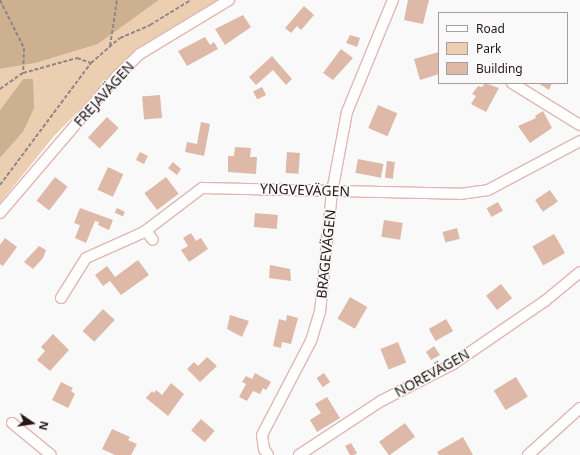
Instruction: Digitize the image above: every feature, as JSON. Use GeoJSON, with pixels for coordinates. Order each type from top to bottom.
{"type":"FeatureCollection","features":[{"type":"Feature","properties":{"kind":"street","name":"FREJAVÄGEN"},"geometry":{"type":"LineString","coordinates":[[0,213],[117,76],[140,54],[230,0]]}},
{"type":"Feature","properties":{"kind":"street","name":"BRAGEVÄGEN"},"geometry":{"type":"LineString","coordinates":[[268,455],[264,449],[262,435],[311,341],[320,312],[332,192],[347,112],[392,0]]}},
{"type":"Feature","properties":{"kind":"street"},"geometry":{"type":"LineString","coordinates":[[514,84],[580,125]]}},
{"type":"Feature","properties":{"kind":"street","name":"YNGVEVÄGEN"},"geometry":{"type":"LineString","coordinates":[[62,298],[86,258],[146,230],[202,188],[244,187],[332,192],[460,194],[488,190],[580,142]]}},
{"type":"Feature","properties":{"kind":"street"},"geometry":{"type":"LineString","coordinates":[[146,230],[153,240]]}},
{"type":"Feature","properties":{"kind":"street","name":"NOREVÄGEN"},"geometry":{"type":"LineString","coordinates":[[299,455],[381,401],[453,364],[545,301],[580,272]]}},
{"type":"Feature","properties":{"kind":"street"},"geometry":{"type":"LineString","coordinates":[[528,455],[580,408]]}},
{"type":"Feature","properties":{"kind":"street"},"geometry":{"type":"LineString","coordinates":[[12,423],[51,455]]}},
{"type":"Feature","properties":{"kind":"path"},"geometry":{"type":"LineString","coordinates":[[0,0],[24,48],[23,73]]}},
{"type":"Feature","properties":{"kind":"path"},"geometry":{"type":"LineString","coordinates":[[110,47],[117,0]]}},
{"type":"Feature","properties":{"kind":"path"},"geometry":{"type":"LineString","coordinates":[[0,185],[91,63],[120,38],[150,24],[191,0]]}},
{"type":"Feature","properties":{"kind":"path"},"geometry":{"type":"LineString","coordinates":[[0,89],[23,73],[77,58],[91,63]]}},
{"type":"Feature","properties":{"kind":"green space"},"geometry":{"type":"Polygon","coordinates":[[[159,0],[219,0],[134,54],[54,136],[0,203],[0,158],[23,132],[23,79],[0,110],[0,69],[36,63],[98,44],[159,0]]]}},
{"type":"Feature","properties":{"kind":"shaded area"},"geometry":{"type":"Polygon","coordinates":[[[0,0],[159,0],[98,44],[36,63],[0,69],[0,0]]]}},
{"type":"Feature","properties":{"kind":"shaded area"},"geometry":{"type":"Polygon","coordinates":[[[23,79],[33,79],[34,108],[23,132],[0,158],[0,110],[23,79]]]}},
{"type":"Feature","properties":{"kind":"building"},"geometry":{"type":"Polygon","coordinates":[[[408,0],[429,0],[423,24],[404,20],[408,0]]]}},
{"type":"Feature","properties":{"kind":"building"},"geometry":{"type":"Polygon","coordinates":[[[304,6],[314,15],[301,30],[297,26],[291,33],[285,28],[304,6]]]}},
{"type":"Feature","properties":{"kind":"building"},"geometry":{"type":"Polygon","coordinates":[[[243,15],[251,27],[225,45],[215,29],[243,15]]]}},
{"type":"Feature","properties":{"kind":"building"},"geometry":{"type":"Polygon","coordinates":[[[350,35],[360,38],[357,47],[346,43],[350,35]]]}},
{"type":"Feature","properties":{"kind":"building"},"geometry":{"type":"Polygon","coordinates":[[[205,37],[210,45],[214,42],[218,49],[187,66],[178,51],[205,37]]]}},
{"type":"Feature","properties":{"kind":"building"},"geometry":{"type":"Polygon","coordinates":[[[341,49],[353,58],[333,80],[323,73],[341,49]]]}},
{"type":"Feature","properties":{"kind":"building"},"geometry":{"type":"Polygon","coordinates":[[[438,52],[438,74],[420,80],[414,59],[438,52]]]}},
{"type":"Feature","properties":{"kind":"building"},"geometry":{"type":"Polygon","coordinates":[[[272,56],[292,79],[286,85],[273,70],[256,85],[249,77],[272,56]]]}},
{"type":"Feature","properties":{"kind":"building"},"geometry":{"type":"Polygon","coordinates":[[[484,84],[488,84],[499,88],[486,112],[471,104],[476,96],[472,94],[478,86],[482,87],[484,84]]]}},
{"type":"Feature","properties":{"kind":"building"},"geometry":{"type":"Polygon","coordinates":[[[540,84],[552,84],[549,90],[540,84]]]}},
{"type":"Feature","properties":{"kind":"building"},"geometry":{"type":"Polygon","coordinates":[[[262,87],[266,95],[257,100],[253,92],[262,87]]]}},
{"type":"Feature","properties":{"kind":"building"},"geometry":{"type":"Polygon","coordinates":[[[160,95],[162,118],[144,119],[142,97],[160,95]]]}},
{"type":"Feature","properties":{"kind":"building"},"geometry":{"type":"Polygon","coordinates":[[[378,105],[397,113],[388,136],[368,128],[378,105]]]}},
{"type":"Feature","properties":{"kind":"building"},"geometry":{"type":"Polygon","coordinates":[[[543,111],[552,128],[530,143],[518,126],[536,118],[535,116],[543,111]]]}},
{"type":"Feature","properties":{"kind":"building"},"geometry":{"type":"Polygon","coordinates":[[[107,117],[119,128],[100,148],[88,137],[107,117]]]}},
{"type":"Feature","properties":{"kind":"building"},"geometry":{"type":"Polygon","coordinates":[[[201,122],[210,124],[204,156],[185,152],[187,142],[197,144],[201,122]]]}},
{"type":"Feature","properties":{"kind":"building"},"geometry":{"type":"Polygon","coordinates":[[[235,147],[251,148],[250,157],[257,157],[256,174],[228,172],[228,156],[234,156],[235,147]]]}},
{"type":"Feature","properties":{"kind":"building"},"geometry":{"type":"Polygon","coordinates":[[[140,152],[148,156],[144,164],[136,160],[140,152]]]}},
{"type":"Feature","properties":{"kind":"building"},"geometry":{"type":"Polygon","coordinates":[[[287,152],[300,153],[299,174],[286,173],[287,152]]]}},
{"type":"Feature","properties":{"kind":"building"},"geometry":{"type":"Polygon","coordinates":[[[358,159],[384,164],[381,178],[355,173],[358,159]]]}},
{"type":"Feature","properties":{"kind":"building"},"geometry":{"type":"Polygon","coordinates":[[[387,161],[395,162],[393,179],[385,178],[387,161]]]}},
{"type":"Feature","properties":{"kind":"building"},"geometry":{"type":"Polygon","coordinates":[[[173,162],[181,169],[177,175],[168,168],[173,162]]]}},
{"type":"Feature","properties":{"kind":"building"},"geometry":{"type":"Polygon","coordinates":[[[108,167],[123,174],[113,197],[97,190],[108,167]]]}},
{"type":"Feature","properties":{"kind":"building"},"geometry":{"type":"Polygon","coordinates":[[[55,177],[68,187],[49,210],[37,201],[55,177]]]}},
{"type":"Feature","properties":{"kind":"building"},"geometry":{"type":"Polygon","coordinates":[[[166,177],[179,194],[157,210],[144,193],[166,177]]]}},
{"type":"Feature","properties":{"kind":"building"},"geometry":{"type":"Polygon","coordinates":[[[550,190],[558,202],[543,212],[535,200],[550,190]]]}},
{"type":"Feature","properties":{"kind":"building"},"geometry":{"type":"Polygon","coordinates":[[[498,202],[503,211],[491,217],[487,208],[498,202]]]}},
{"type":"Feature","properties":{"kind":"building"},"geometry":{"type":"Polygon","coordinates":[[[80,208],[113,220],[109,230],[98,225],[99,222],[95,221],[86,243],[75,238],[80,225],[74,223],[80,208]]]}},
{"type":"Feature","properties":{"kind":"building"},"geometry":{"type":"Polygon","coordinates":[[[117,208],[125,212],[123,217],[115,212],[117,208]]]}},
{"type":"Feature","properties":{"kind":"building"},"geometry":{"type":"Polygon","coordinates":[[[255,213],[278,215],[277,229],[254,227],[255,213]]]}},
{"type":"Feature","properties":{"kind":"building"},"geometry":{"type":"Polygon","coordinates":[[[384,220],[403,223],[400,240],[381,237],[384,220]]]}},
{"type":"Feature","properties":{"kind":"building"},"geometry":{"type":"Polygon","coordinates":[[[457,228],[460,239],[445,243],[443,232],[457,228]]]}},
{"type":"Feature","properties":{"kind":"building"},"geometry":{"type":"Polygon","coordinates":[[[191,233],[196,241],[201,238],[208,249],[189,262],[181,250],[188,246],[183,238],[191,233]]]}},
{"type":"Feature","properties":{"kind":"building"},"geometry":{"type":"Polygon","coordinates":[[[554,234],[565,253],[543,266],[532,246],[554,234]]]}},
{"type":"Feature","properties":{"kind":"building"},"geometry":{"type":"Polygon","coordinates":[[[5,238],[17,247],[3,266],[0,264],[0,245],[5,238]]]}},
{"type":"Feature","properties":{"kind":"building"},"geometry":{"type":"Polygon","coordinates":[[[39,246],[46,250],[43,258],[33,269],[24,262],[39,246]]]}},
{"type":"Feature","properties":{"kind":"building"},"geometry":{"type":"Polygon","coordinates":[[[138,260],[149,275],[121,295],[110,281],[103,286],[95,275],[107,266],[115,277],[138,260]]]}},
{"type":"Feature","properties":{"kind":"building"},"geometry":{"type":"Polygon","coordinates":[[[270,265],[290,269],[291,281],[269,278],[270,265]]]}},
{"type":"Feature","properties":{"kind":"building"},"geometry":{"type":"Polygon","coordinates":[[[501,284],[512,298],[497,310],[486,296],[501,284]]]}},
{"type":"Feature","properties":{"kind":"building"},"geometry":{"type":"Polygon","coordinates":[[[350,297],[367,307],[355,329],[338,319],[350,297]]]}},
{"type":"Feature","properties":{"kind":"building"},"geometry":{"type":"Polygon","coordinates":[[[103,309],[115,320],[94,342],[83,331],[103,309]]]}},
{"type":"Feature","properties":{"kind":"building"},"geometry":{"type":"Polygon","coordinates":[[[230,315],[249,321],[242,337],[227,329],[230,315]]]}},
{"type":"Feature","properties":{"kind":"building"},"geometry":{"type":"Polygon","coordinates":[[[287,315],[298,318],[291,344],[282,342],[281,348],[273,346],[279,319],[286,321],[287,315]]]}},
{"type":"Feature","properties":{"kind":"building"},"geometry":{"type":"Polygon","coordinates":[[[446,319],[453,331],[436,341],[429,329],[446,319]]]}},
{"type":"Feature","properties":{"kind":"building"},"geometry":{"type":"Polygon","coordinates":[[[53,334],[69,350],[50,371],[37,360],[45,351],[41,347],[53,334]]]}},
{"type":"Feature","properties":{"kind":"building"},"geometry":{"type":"Polygon","coordinates":[[[398,342],[406,362],[389,370],[380,349],[398,342]]]}},
{"type":"Feature","properties":{"kind":"building"},"geometry":{"type":"Polygon","coordinates":[[[434,346],[440,355],[431,360],[426,352],[434,346]]]}},
{"type":"Feature","properties":{"kind":"building"},"geometry":{"type":"Polygon","coordinates":[[[207,357],[217,366],[200,382],[187,369],[194,362],[198,366],[207,357]]]}},
{"type":"Feature","properties":{"kind":"building"},"geometry":{"type":"Polygon","coordinates":[[[255,373],[271,382],[266,390],[263,388],[260,394],[253,391],[247,401],[239,397],[246,384],[242,382],[246,376],[252,379],[255,373]]]}},
{"type":"Feature","properties":{"kind":"building"},"geometry":{"type":"Polygon","coordinates":[[[324,373],[330,382],[323,387],[317,378],[324,373]]]}},
{"type":"Feature","properties":{"kind":"building"},"geometry":{"type":"Polygon","coordinates":[[[516,377],[528,397],[506,410],[494,390],[516,377]]]}},
{"type":"Feature","properties":{"kind":"building"},"geometry":{"type":"Polygon","coordinates":[[[61,382],[73,388],[71,391],[75,394],[68,408],[52,400],[61,382]]]}},
{"type":"Feature","properties":{"kind":"building"},"geometry":{"type":"Polygon","coordinates":[[[171,383],[184,394],[168,416],[146,398],[152,391],[154,393],[156,390],[162,395],[171,383]]]}},
{"type":"Feature","properties":{"kind":"building"},"geometry":{"type":"Polygon","coordinates":[[[327,397],[340,418],[317,432],[310,420],[321,413],[315,404],[327,397]]]}},
{"type":"Feature","properties":{"kind":"building"},"geometry":{"type":"Polygon","coordinates":[[[201,419],[215,431],[205,442],[191,430],[201,419]]]}},
{"type":"Feature","properties":{"kind":"building"},"geometry":{"type":"Polygon","coordinates":[[[405,423],[415,437],[390,455],[379,442],[405,423]]]}},
{"type":"Feature","properties":{"kind":"building"},"geometry":{"type":"Polygon","coordinates":[[[112,429],[130,437],[128,440],[137,444],[131,455],[115,455],[102,449],[112,429]]]}},
{"type":"Feature","properties":{"kind":"building"},"geometry":{"type":"Polygon","coordinates":[[[463,437],[473,455],[439,455],[437,452],[463,437]]]}},
{"type":"Feature","properties":{"kind":"building"},"geometry":{"type":"Polygon","coordinates":[[[351,443],[357,453],[354,455],[350,455],[345,446],[351,443]]]}}]}
